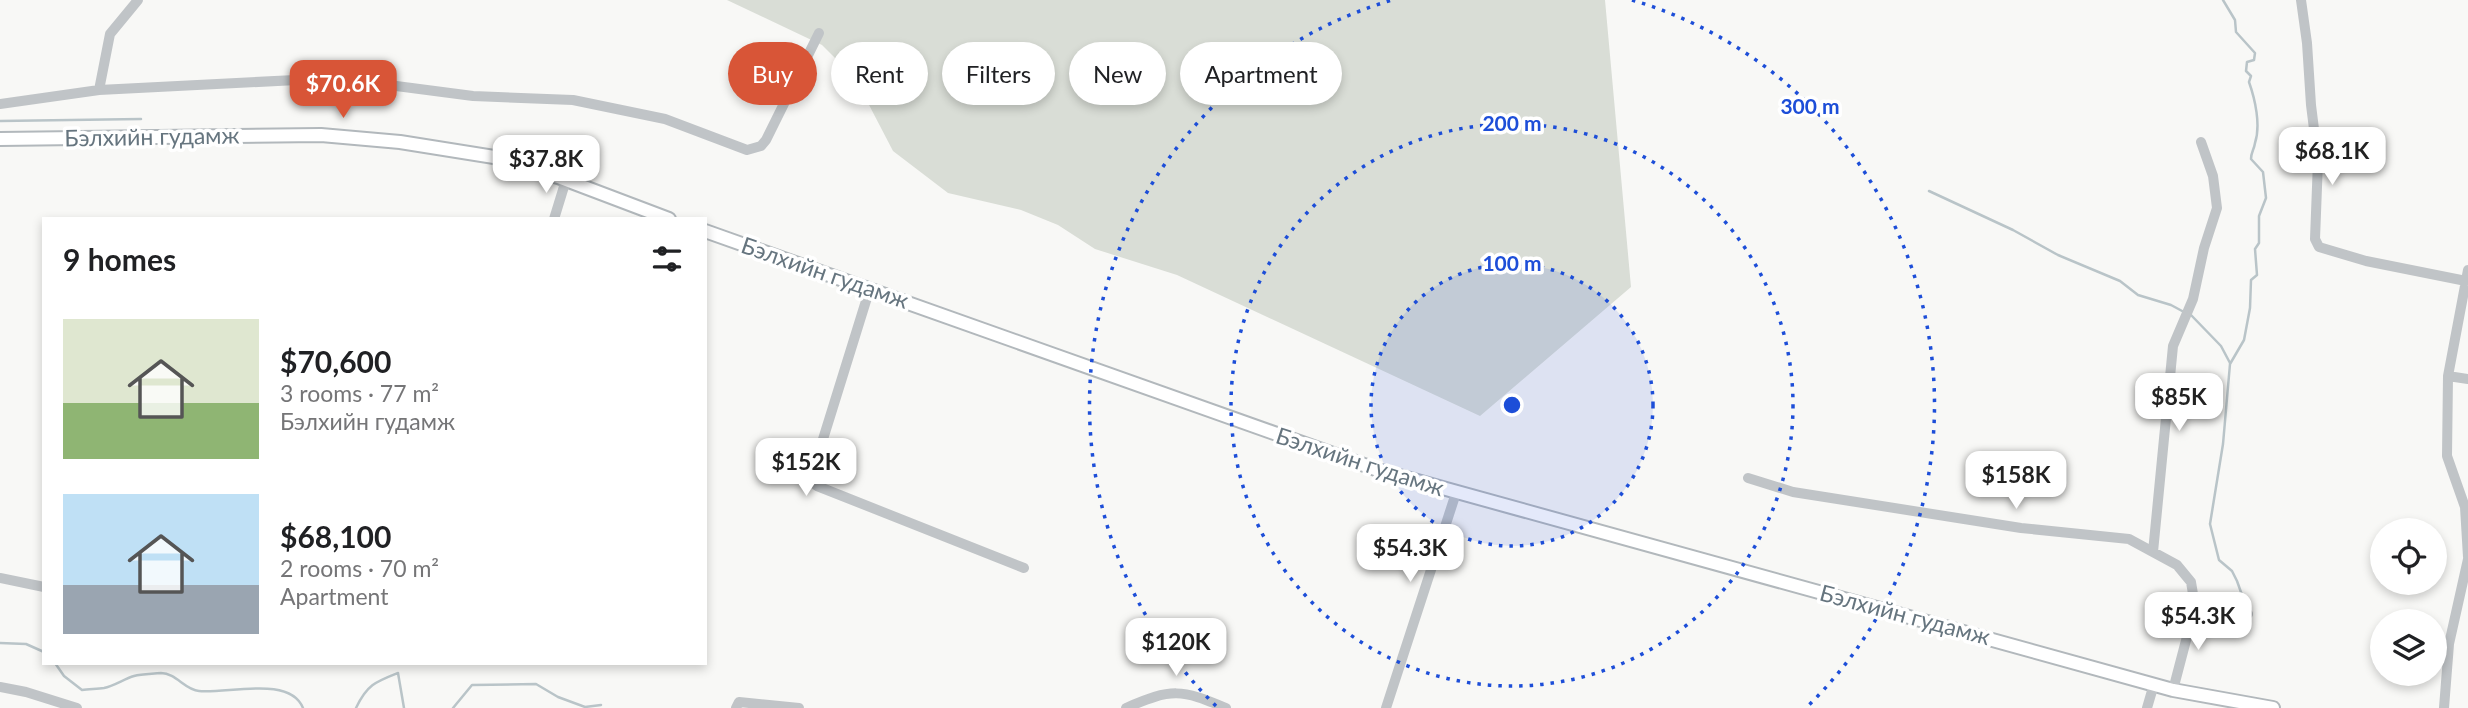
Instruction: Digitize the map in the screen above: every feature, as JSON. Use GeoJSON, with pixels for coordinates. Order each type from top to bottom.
{"type":"FeatureCollection","features":[{"type":"Feature","properties":{"kind":"main road","name":"Бэлхийн гудамж"},"geometry":{"type":"LineString","coordinates":[[0,139],[321,135],[400,142],[494,156],[664,217]]}},
{"type":"Feature","properties":{"kind":"main road","name":"Бэлхийн гудамж"},"geometry":{"type":"LineString","coordinates":[[707,232],[1357,463],[2173,690],[2273,708]]}},
{"type":"Feature","properties":{"kind":"street"},"geometry":{"type":"LineString","coordinates":[[99,90],[110,34],[138,0]]}},
{"type":"Feature","properties":{"kind":"street"},"geometry":{"type":"LineString","coordinates":[[2301,0],[2318,161],[2315,239],[2319,247],[2366,261],[2467,275],[2448,376],[2447,456],[2465,507],[2468,558],[2449,644],[2444,708]]}},
{"type":"Feature","properties":{"kind":"street"},"geometry":{"type":"LineString","coordinates":[[0,104],[99,90],[328,78],[473,96],[573,100],[665,119],[747,150],[761,146],[766,140],[819,33]]}},
{"type":"Feature","properties":{"kind":"street"},"geometry":{"type":"LineString","coordinates":[[2153,552],[2173,346],[2193,299],[2204,248],[2217,208],[2213,176],[2202,142]]}},
{"type":"Feature","properties":{"kind":"street"},"geometry":{"type":"LineString","coordinates":[[555,217],[566,180]]}},
{"type":"Feature","properties":{"kind":"street"},"geometry":{"type":"LineString","coordinates":[[870,288],[810,481],[1024,568]]}},
{"type":"Feature","properties":{"kind":"street"},"geometry":{"type":"LineString","coordinates":[[2448,376],[2468,379]]}},
{"type":"Feature","properties":{"kind":"street"},"geometry":{"type":"LineString","coordinates":[[1748,478],[1793,492],[2021,528],[2130,539],[2177,565],[2191,582],[2195,606],[2173,690]]}},
{"type":"Feature","properties":{"kind":"street"},"geometry":{"type":"LineString","coordinates":[[1386,708],[1456,492]]}},
{"type":"Feature","properties":{"kind":"street"},"geometry":{"type":"LineString","coordinates":[[0,578],[42,587]]}},
{"type":"Feature","properties":{"kind":"street"},"geometry":{"type":"LineString","coordinates":[[2195,606],[2223,614],[2248,614]]}},
{"type":"Feature","properties":{"kind":"street"},"geometry":{"type":"LineString","coordinates":[[2147,708],[2154,684]]}},
{"type":"Feature","properties":{"kind":"street"},"geometry":{"type":"LineString","coordinates":[[0,687],[77,708]]}},
{"type":"Feature","properties":{"kind":"street"},"geometry":{"type":"LineString","coordinates":[[1126,708],[1158,694],[1192,693],[1226,708]]}},
{"type":"Feature","properties":{"kind":"street"},"geometry":{"type":"LineString","coordinates":[[736,708],[739,702],[799,708]]}},
{"type":"Feature","properties":{"kind":"shaded area"},"geometry":{"type":"Polygon","coordinates":[[[727,0],[1605,0],[1631,287],[1480,416],[1177,275],[1095,249],[1058,225],[1021,210],[948,193],[893,151],[869,105],[928,105],[928,42],[831,42],[831,54],[816,42],[727,0]]]}},
{"type":"Feature","properties":{"kind":"waterway"},"geometry":{"type":"LineString","coordinates":[[2223,0],[2235,20],[2236,32],[2255,53],[2254,60],[2247,62],[2246,71],[2251,76],[2249,82],[2257,120],[2257,136],[2251,159],[2263,172],[2266,198],[2259,216],[2259,243],[2255,249],[2257,275],[2251,280],[2250,308],[2244,340],[2230,364],[2223,444],[2210,524],[2219,560],[2232,571],[2247,609]]}},
{"type":"Feature","properties":{"kind":"waterway"},"geometry":{"type":"LineString","coordinates":[[0,121],[141,119]]}},
{"type":"Feature","properties":{"kind":"waterway"},"geometry":{"type":"LineString","coordinates":[[1929,191],[2013,230],[2058,255],[2120,281],[2138,295],[2184,312]]}},
{"type":"Feature","properties":{"kind":"waterway"},"geometry":{"type":"LineString","coordinates":[[2191,315],[2221,346],[2230,363]]}},
{"type":"Feature","properties":{"kind":"waterway"},"geometry":{"type":"LineString","coordinates":[[0,643],[26,644],[42,651]]}},
{"type":"Feature","properties":{"kind":"waterway"},"geometry":{"type":"LineString","coordinates":[[56,665],[64,676],[82,690],[108,687],[134,676],[161,673],[199,691],[257,688],[285,692],[296,698],[303,708]]}},
{"type":"Feature","properties":{"kind":"waterway"},"geometry":{"type":"LineString","coordinates":[[356,708],[372,685],[398,673],[404,708]]}},
{"type":"Feature","properties":{"kind":"waterway"},"geometry":{"type":"LineString","coordinates":[[453,708],[472,685],[536,684],[558,697],[585,707],[601,705]]}}]}
